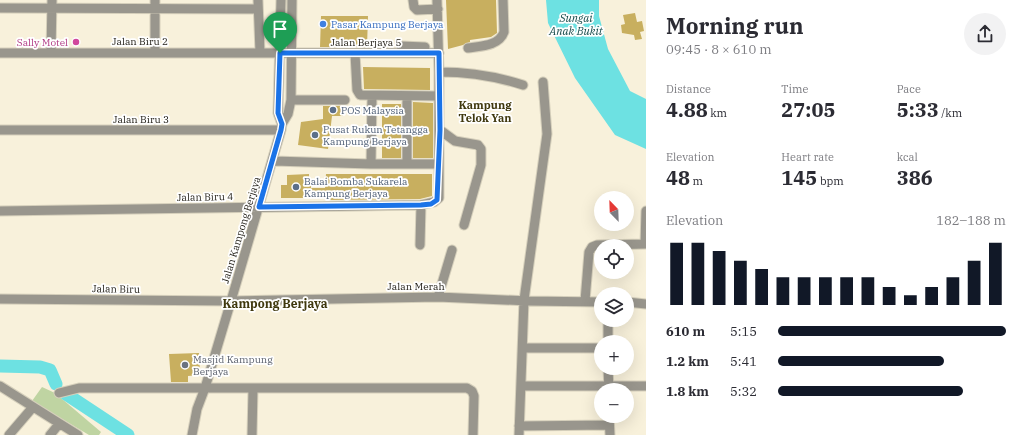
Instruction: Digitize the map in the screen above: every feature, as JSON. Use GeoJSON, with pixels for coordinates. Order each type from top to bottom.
{"type":"FeatureCollection","features":[{"type":"Feature","properties":{"kind":"street","name":"Jalan Kampong Berjaya"},"geometry":{"type":"LineString","coordinates":[[281,0],[278,113],[282,127]]}},
{"type":"Feature","properties":{"kind":"street","name":"Jalan Kampong Berjaya"},"geometry":{"type":"LineString","coordinates":[[192,435],[197,409],[205,388],[274,161],[282,127],[288,114],[291,100],[292,0]]}},
{"type":"Feature","properties":{"kind":"street"},"geometry":{"type":"LineString","coordinates":[[274,161],[371,164],[439,164],[440,96],[438,5],[416,10],[414,8],[413,0]]}},
{"type":"Feature","properties":{"kind":"street"},"geometry":{"type":"LineString","coordinates":[[468,48],[493,43],[502,37],[504,32],[503,0]]}},
{"type":"Feature","properties":{"kind":"street"},"geometry":{"type":"LineString","coordinates":[[51,52],[52,4]]}},
{"type":"Feature","properties":{"kind":"street"},"geometry":{"type":"LineString","coordinates":[[0,8],[52,4],[258,4],[260,52]]}},
{"type":"Feature","properties":{"kind":"street"},"geometry":{"type":"LineString","coordinates":[[155,5],[155,52]]}},
{"type":"Feature","properties":{"kind":"street"},"geometry":{"type":"LineString","coordinates":[[401,46],[439,50]]}},
{"type":"Feature","properties":{"kind":"street","name":"Jalan Berjaya 5"},"geometry":{"type":"LineString","coordinates":[[280,53],[355,53],[439,50]]}},
{"type":"Feature","properties":{"kind":"street","name":"Jalan Biru 2"},"geometry":{"type":"LineString","coordinates":[[0,52],[280,53]]}},
{"type":"Feature","properties":{"kind":"street"},"geometry":{"type":"LineString","coordinates":[[355,53],[356,90],[360,95],[372,97],[440,96]]}},
{"type":"Feature","properties":{"kind":"street"},"geometry":{"type":"LineString","coordinates":[[439,72],[461,72],[488,76],[523,85]]}},
{"type":"Feature","properties":{"kind":"street"},"geometry":{"type":"LineString","coordinates":[[543,82],[547,134],[524,300],[519,430],[609,426]]}},
{"type":"Feature","properties":{"kind":"street"},"geometry":{"type":"LineString","coordinates":[[371,164],[372,97]]}},
{"type":"Feature","properties":{"kind":"street"},"geometry":{"type":"LineString","coordinates":[[407,97],[407,164]]}},
{"type":"Feature","properties":{"kind":"street"},"geometry":{"type":"LineString","coordinates":[[291,100],[345,100]]}},
{"type":"Feature","properties":{"kind":"street","name":"Jalan Biru 3"},"geometry":{"type":"LineString","coordinates":[[0,130],[282,127]]}},
{"type":"Feature","properties":{"kind":"street"},"geometry":{"type":"LineString","coordinates":[[440,130],[455,141],[478,145],[481,149],[480,165],[464,225]]}},
{"type":"Feature","properties":{"kind":"street","name":"Jalan Biru 4"},"geometry":{"type":"LineString","coordinates":[[0,211],[421,205],[434,202],[439,198],[439,164]]}},
{"type":"Feature","properties":{"kind":"street"},"geometry":{"type":"LineString","coordinates":[[420,245],[421,205]]}},
{"type":"Feature","properties":{"kind":"street"},"geometry":{"type":"LineString","coordinates":[[585,301],[589,252],[592,247],[597,245],[646,244],[646,210]]}},
{"type":"Feature","properties":{"kind":"street"},"geometry":{"type":"LineString","coordinates":[[438,297],[452,250]]}},
{"type":"Feature","properties":{"kind":"street","name":"Jalan Merah"},"geometry":{"type":"LineString","coordinates":[[231,301],[438,297],[594,302]]}},
{"type":"Feature","properties":{"kind":"street","name":"Jalan Biru"},"geometry":{"type":"LineString","coordinates":[[0,299],[231,301]]}},
{"type":"Feature","properties":{"kind":"street"},"geometry":{"type":"LineString","coordinates":[[634,302],[646,300]]}},
{"type":"Feature","properties":{"kind":"street"},"geometry":{"type":"LineString","coordinates":[[634,302],[646,304]]}},
{"type":"Feature","properties":{"kind":"street"},"geometry":{"type":"LineString","coordinates":[[523,348],[594,348]]}},
{"type":"Feature","properties":{"kind":"street"},"geometry":{"type":"LineString","coordinates":[[521,386],[594,388]]}},
{"type":"Feature","properties":{"kind":"street"},"geometry":{"type":"LineString","coordinates":[[634,387],[646,386]]}},
{"type":"Feature","properties":{"kind":"street"},"geometry":{"type":"LineString","coordinates":[[59,393],[79,388],[467,388],[472,391],[474,396],[473,435]]}},
{"type":"Feature","properties":{"kind":"street"},"geometry":{"type":"LineString","coordinates":[[1,389],[33,406],[78,435]]}},
{"type":"Feature","properties":{"kind":"street"},"geometry":{"type":"LineString","coordinates":[[252,435],[253,389]]}},
{"type":"Feature","properties":{"kind":"street"},"geometry":{"type":"LineString","coordinates":[[9,435],[33,406]]}},
{"type":"Feature","properties":{"kind":"street"},"geometry":{"type":"LineString","coordinates":[[50,435],[59,424]]}},
{"type":"Feature","properties":{"kind":"green space"},"geometry":{"type":"Polygon","coordinates":[[[42,387],[55,393],[101,432],[99,435],[89,435],[32,401],[42,387]]]}},
{"type":"Feature","properties":{"kind":"water","name":"Sungai Anak Bukit"},"geometry":{"type":"Polygon","coordinates":[[[546,0],[599,0],[599,16],[608,49],[630,91],[646,99],[646,149],[615,135],[575,78],[548,23],[546,0]]]}},
{"type":"Feature","properties":{"kind":"building"},"geometry":{"type":"Polygon","coordinates":[[[446,0],[496,0],[497,33],[491,37],[470,40],[470,42],[463,45],[448,49],[446,0]]]}},
{"type":"Feature","properties":{"kind":"building"},"geometry":{"type":"Polygon","coordinates":[[[635,13],[637,22],[642,21],[644,31],[640,32],[642,39],[635,40],[634,35],[622,33],[621,25],[625,24],[623,15],[635,13]]]}},
{"type":"Feature","properties":{"kind":"building"},"geometry":{"type":"Polygon","coordinates":[[[321,16],[368,16],[367,47],[320,47],[321,16]]]}},
{"type":"Feature","properties":{"kind":"building"},"geometry":{"type":"Polygon","coordinates":[[[363,67],[430,68],[430,90],[364,89],[363,67]]]}},
{"type":"Feature","properties":{"kind":"building"},"geometry":{"type":"Polygon","coordinates":[[[413,102],[433,103],[433,158],[413,158],[413,102]]]}},
{"type":"Feature","properties":{"kind":"building"},"geometry":{"type":"Polygon","coordinates":[[[382,104],[401,104],[401,158],[382,158],[382,104]]]}},
{"type":"Feature","properties":{"kind":"building","name":"Pusat Rukun Tetangga Kampung Berjaya"},"geometry":{"type":"Polygon","coordinates":[[[323,106],[343,106],[343,116],[332,116],[328,149],[298,145],[301,122],[323,119],[323,106]]]}},
{"type":"Feature","properties":{"kind":"building"},"geometry":{"type":"Polygon","coordinates":[[[309,174],[309,185],[311,185],[311,188],[325,188],[326,174],[432,174],[432,196],[420,199],[325,200],[325,198],[281,198],[281,185],[287,185],[287,175],[309,174]]]}},
{"type":"Feature","properties":{"kind":"building","name":"Masjid Kampung Berjaya"},"geometry":{"type":"Polygon","coordinates":[[[199,353],[200,375],[188,376],[188,382],[171,382],[169,354],[199,353]]]}},
{"type":"Feature","properties":{"kind":"waterway"},"geometry":{"type":"LineString","coordinates":[[0,366],[40,367],[50,370],[56,384]]}},
{"type":"Feature","properties":{"kind":"waterway"},"geometry":{"type":"LineString","coordinates":[[66,394],[128,435]]}},
{"type":"Feature","properties":{"kind":"place","name":"Pasar Kampung Berjaya"},"geometry":{"type":"Point","coordinates":[323,24]}},
{"type":"Feature","properties":{"kind":"place","name":"Sally Motel"},"geometry":{"type":"Point","coordinates":[76,42]}},
{"type":"Feature","properties":{"kind":"place","name":"POS Malaysia"},"geometry":{"type":"Point","coordinates":[333,110]}},
{"type":"Feature","properties":{"kind":"place","name":"Pusat Rukun Tetangga Kampung Berjaya"},"geometry":{"type":"Point","coordinates":[315,135]}},
{"type":"Feature","properties":{"kind":"place","name":"Balai Bomba Sukarela Kampung Berjaya"},"geometry":{"type":"Point","coordinates":[296,187]}},
{"type":"Feature","properties":{"kind":"place","name":"Masjid Kampung Berjaya"},"geometry":{"type":"Point","coordinates":[185,365]}},
{"type":"Feature","properties":{"kind":"district","name":"Kampung Telok Yan"},"geometry":{"type":"Point","coordinates":[485,111]}},
{"type":"Feature","properties":{"kind":"district","name":"Kampong Berjaya"},"geometry":{"type":"Point","coordinates":[275,303]}},
{"type":"Feature","properties":{"kind":"route"},"geometry":{"type":"LineString","coordinates":[[280,53],[439,53],[439,198],[428,205],[259,207],[274,161],[282,124],[278,113],[280,53]]}}]}
